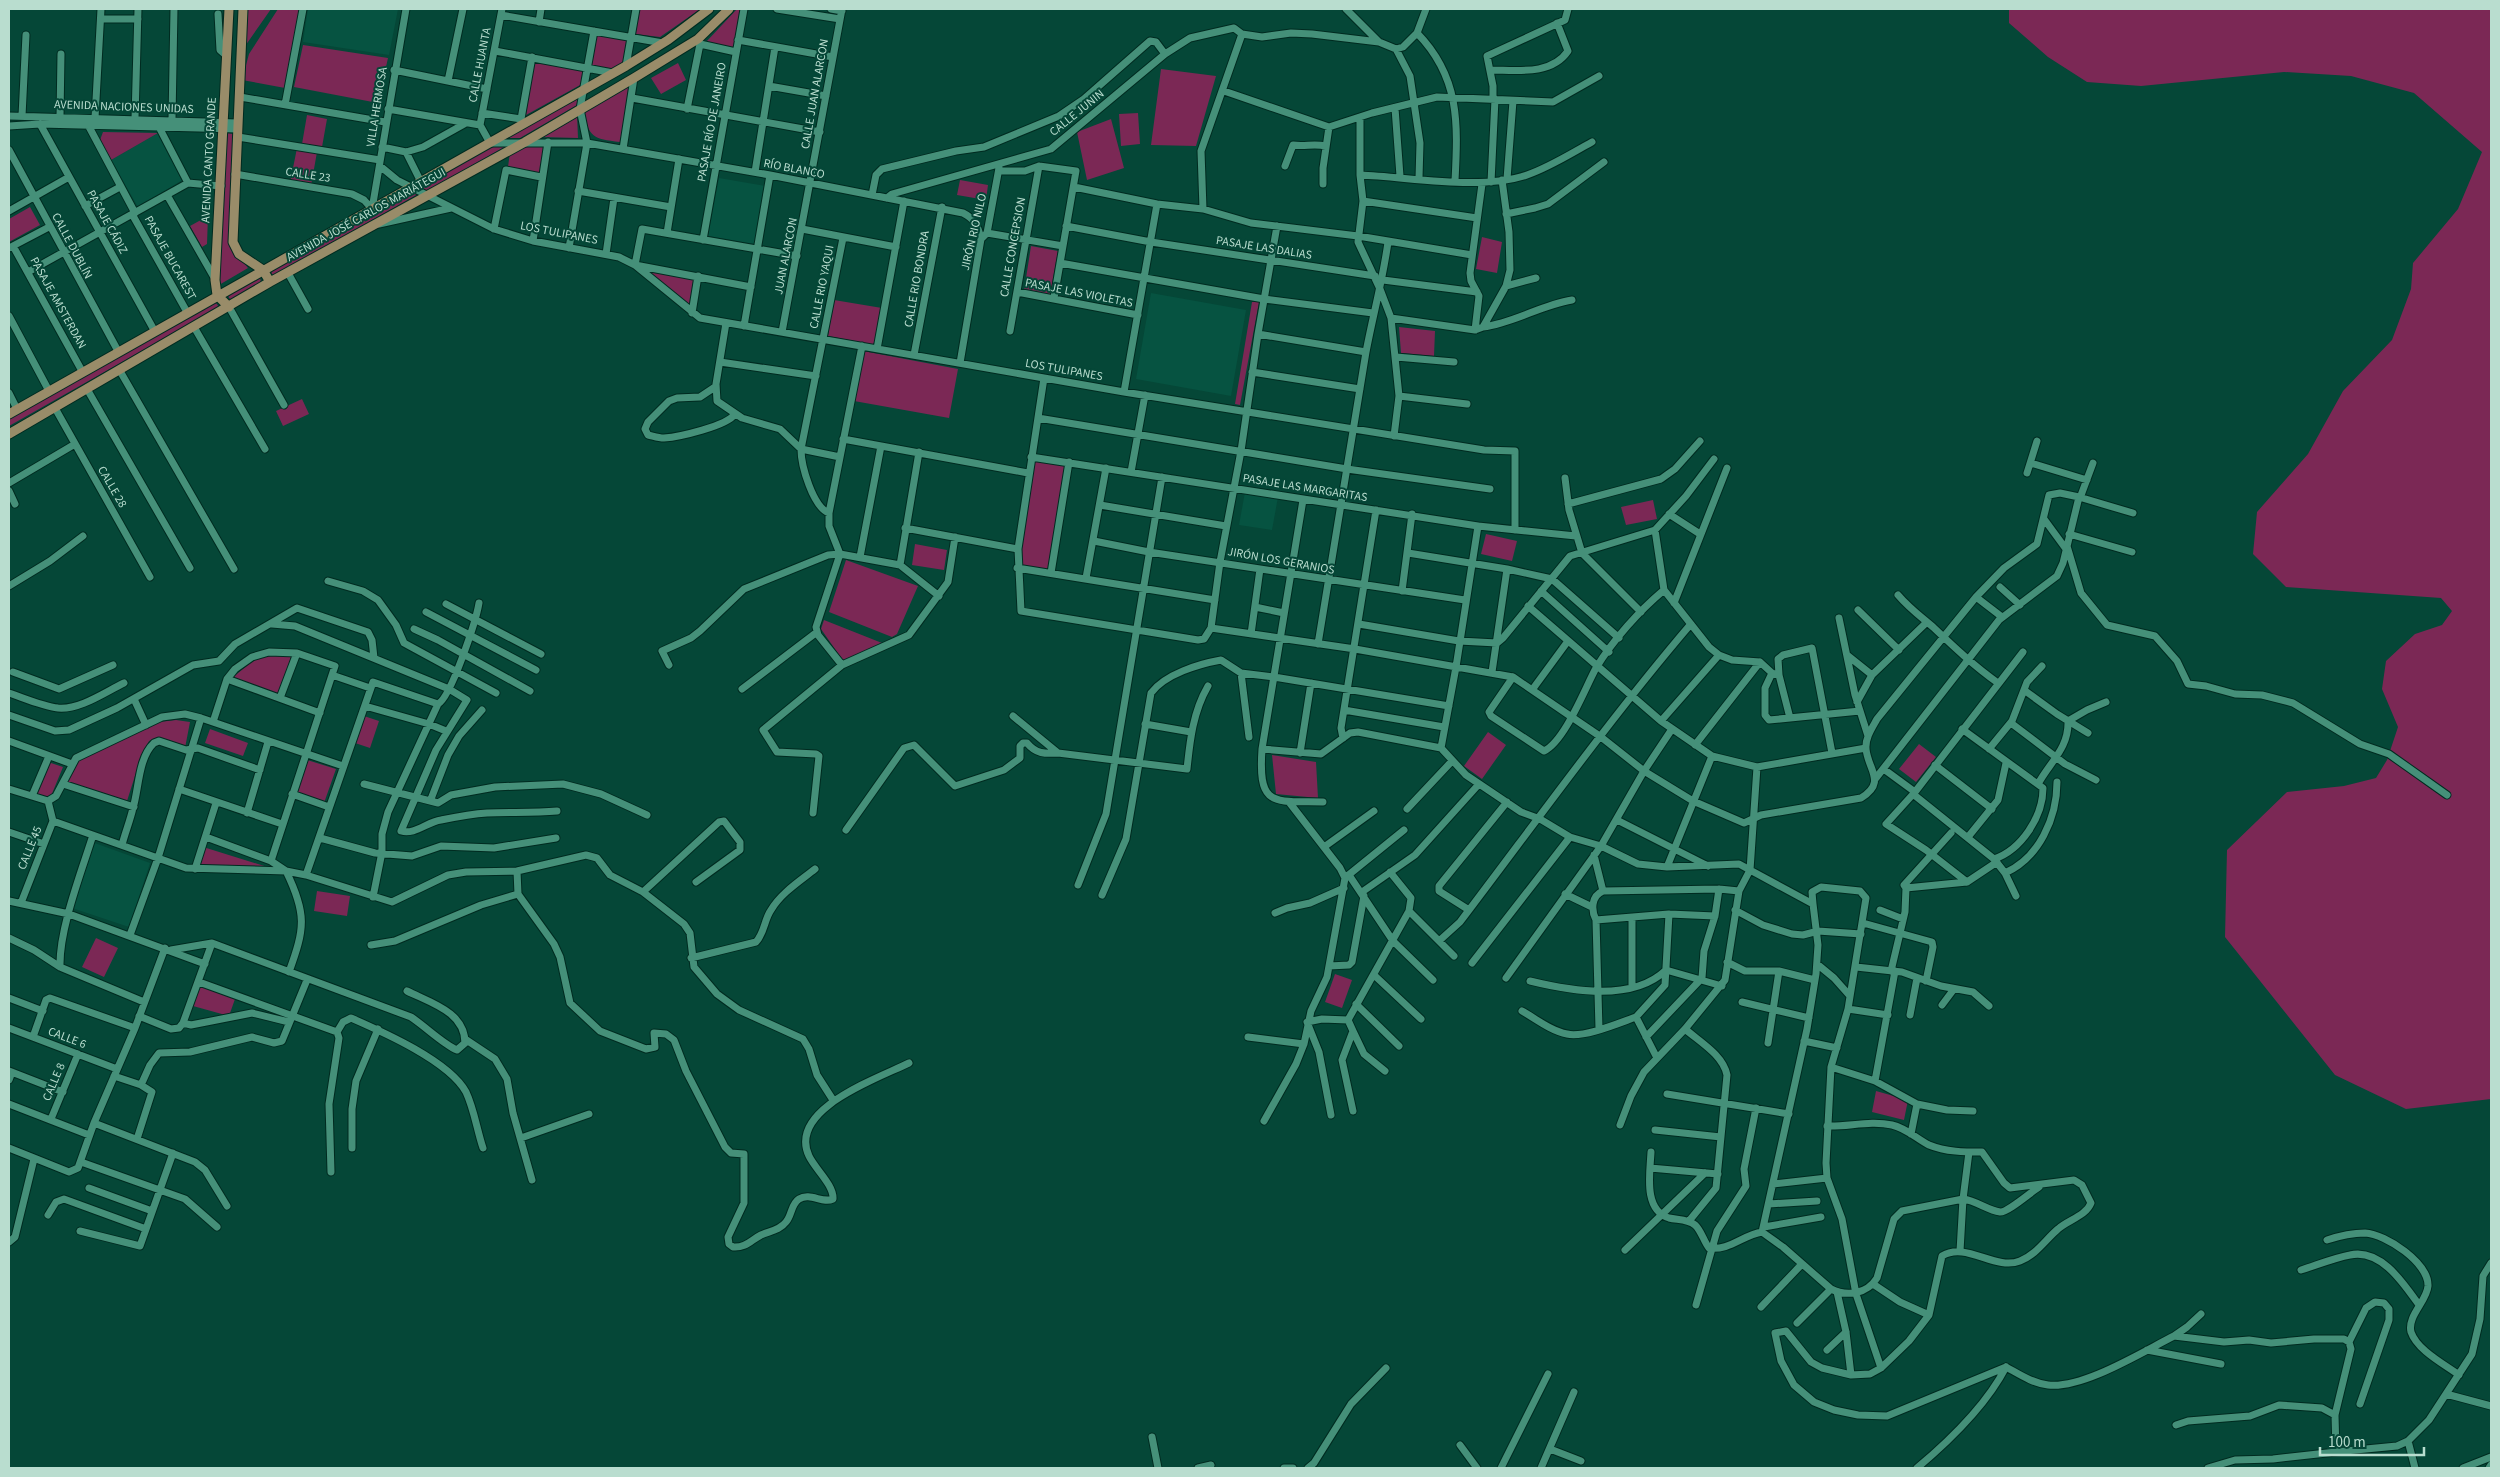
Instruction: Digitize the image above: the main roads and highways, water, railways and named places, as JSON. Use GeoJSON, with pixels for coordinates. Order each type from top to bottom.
{"type":"FeatureCollection","features":[{"type":"Feature","properties":{"kind":"main road","name":"AVENIDA CANTO GRANDE"},"geometry":{"type":"LineString","coordinates":[[217,296],[215,280],[229,9]]}},
{"type":"Feature","properties":{"kind":"main road"},"geometry":{"type":"LineString","coordinates":[[243,9],[240,97],[234,174],[233,242],[240,254],[263,270],[270,282]]}},
{"type":"Feature","properties":{"kind":"main road","name":"AVENIDA JOSÉ CARLOS MARIÁTEGUI"},"geometry":{"type":"LineString","coordinates":[[9,414],[154,330],[490,143],[522,121],[613,74],[664,43],[709,9]]}},
{"type":"Feature","properties":{"kind":"main road","name":"AVENIDA JOSÉ CARLOS MARIÁTEGUI"},"geometry":{"type":"LineString","coordinates":[[9,434],[270,282],[525,142],[699,42],[728,10]]}},
{"type":"Feature","properties":{"kind":"main road"},"geometry":{"type":"LineString","coordinates":[[217,296],[229,307]]}}]}
